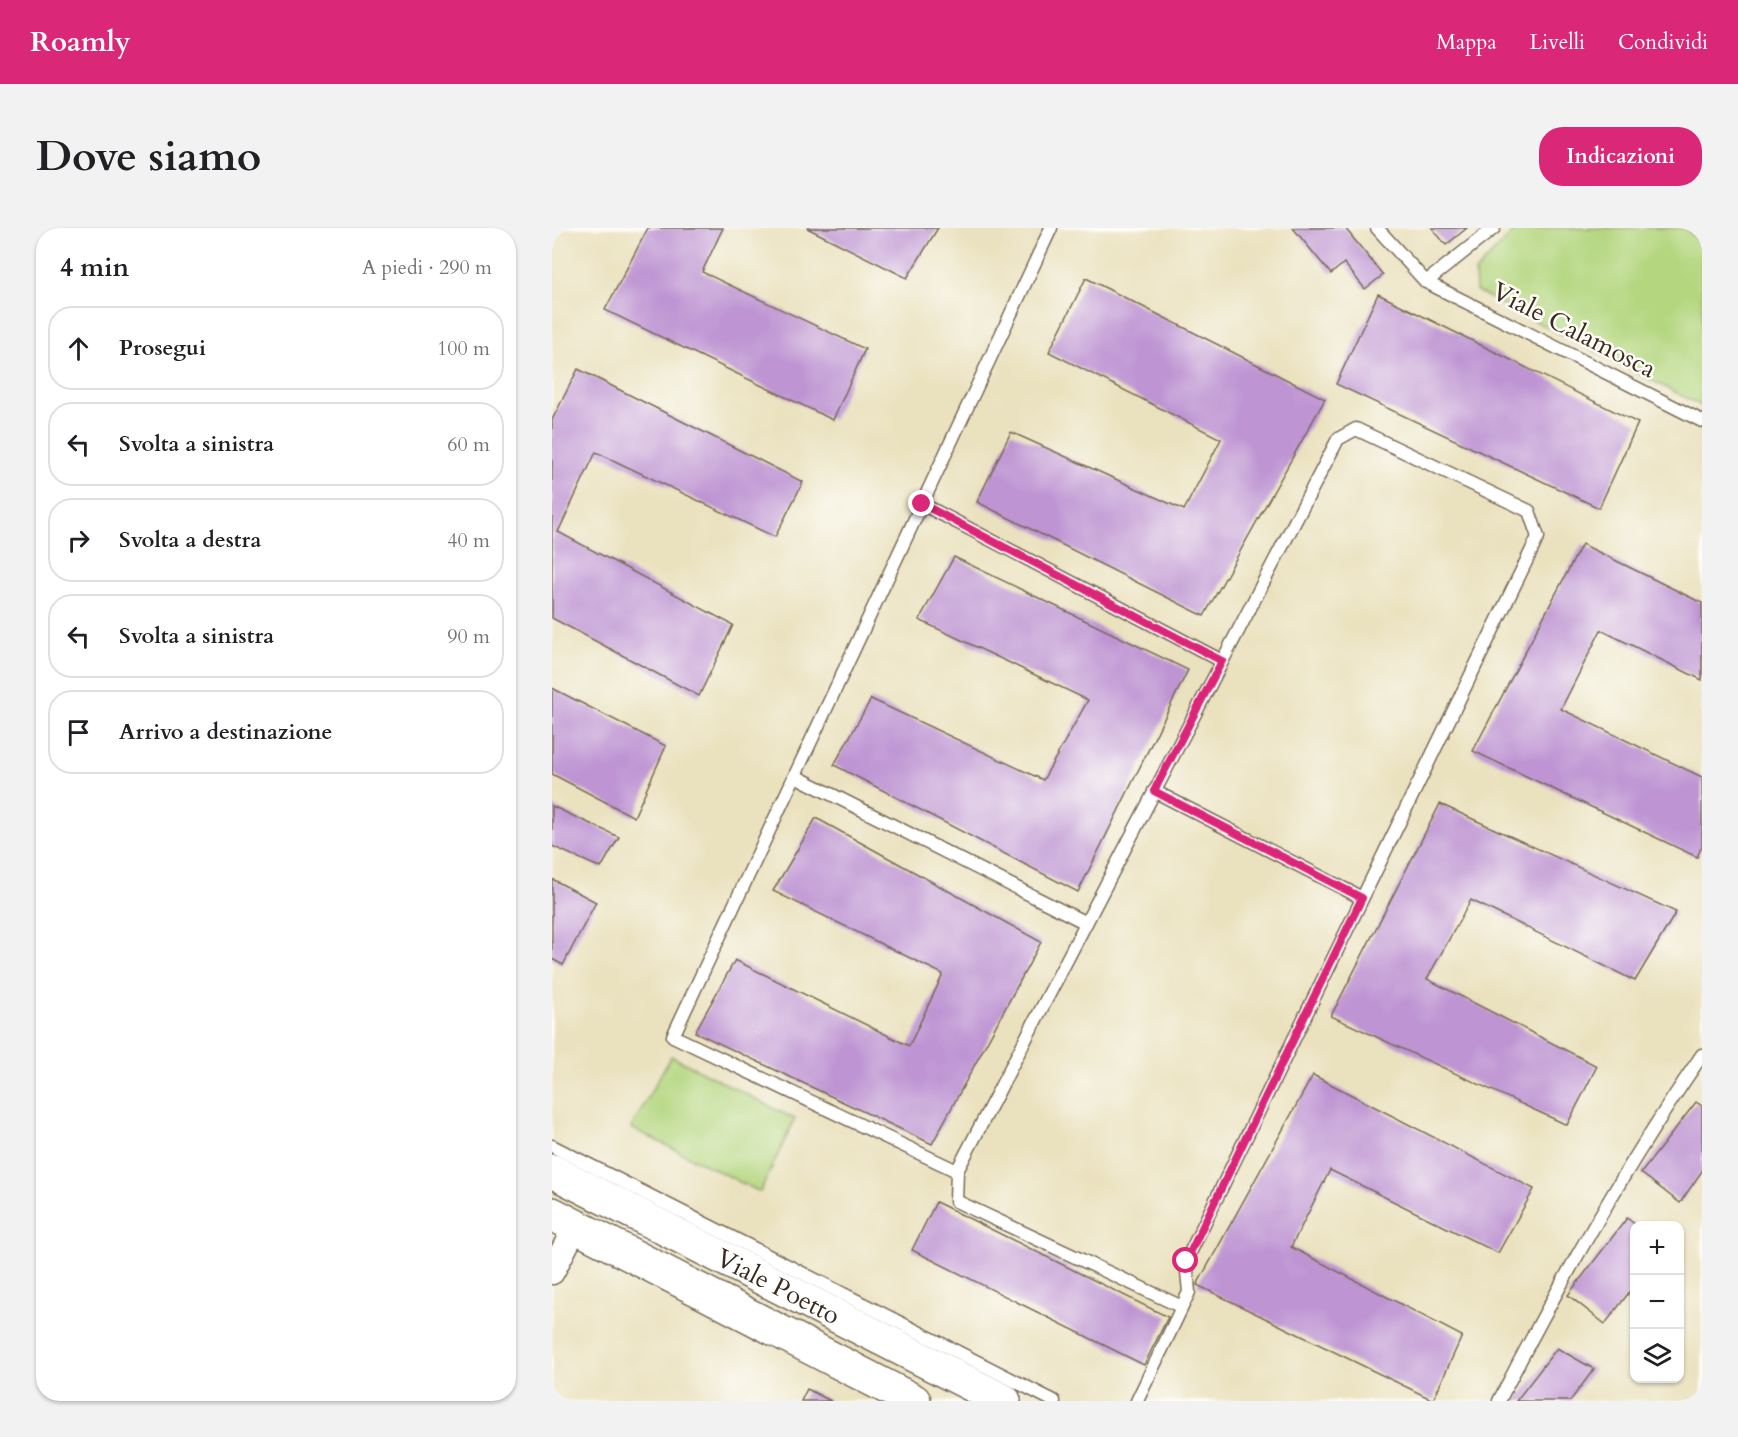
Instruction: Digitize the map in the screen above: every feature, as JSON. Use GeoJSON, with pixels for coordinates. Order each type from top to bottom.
{"type":"FeatureCollection","features":[{"type":"Feature","properties":{"kind":"main road","name":"Viale Poetto"},"geometry":{"type":"LineString","coordinates":[[552,1171],[1004,1401]]}},
{"type":"Feature","properties":{"kind":"main road","name":"Viale Poetto"},"geometry":{"type":"LineString","coordinates":[[563,1226],[914,1401]]}},
{"type":"Feature","properties":{"kind":"street"},"geometry":{"type":"LineString","coordinates":[[552,1272],[563,1226]]}},
{"type":"Feature","properties":{"kind":"lane"},"geometry":{"type":"LineString","coordinates":[[957,1171],[673,1036],[1051,228]]}},
{"type":"Feature","properties":{"kind":"lane"},"geometry":{"type":"LineString","coordinates":[[1377,228],[1426,282],[1494,228]]}},
{"type":"Feature","properties":{"kind":"lane","name":"Viale Calamosca"},"geometry":{"type":"LineString","coordinates":[[1426,282],[1702,421]]}},
{"type":"Feature","properties":{"kind":"lane"},"geometry":{"type":"LineString","coordinates":[[1137,1401],[1182,1307],[1189,1292],[1186,1261],[1538,537],[1529,511],[1356,429],[1338,439],[957,1171],[956,1202],[1182,1307]]}},
{"type":"Feature","properties":{"kind":"lane"},"geometry":{"type":"LineString","coordinates":[[922,504],[1222,661]]}},
{"type":"Feature","properties":{"kind":"lane"},"geometry":{"type":"LineString","coordinates":[[795,776],[1086,923]]}},
{"type":"Feature","properties":{"kind":"lane"},"geometry":{"type":"LineString","coordinates":[[1154,791],[1362,898]]}},
{"type":"Feature","properties":{"kind":"lane"},"geometry":{"type":"LineString","coordinates":[[1498,1401],[1536,1328],[1658,1119],[1702,1055]]}},
{"type":"Feature","properties":{"kind":"lane"},"geometry":{"type":"LineString","coordinates":[[552,1146],[1054,1401]]}},
{"type":"Feature","properties":{"kind":"lane","name":"Viale Poetto"},"geometry":{"type":"LineString","coordinates":[[563,1226],[893,1401]]}},
{"type":"Feature","properties":{"kind":"green space"},"geometry":{"type":"Polygon","coordinates":[[[1517,228],[1684,228],[1702,243],[1702,406],[1476,291],[1475,272],[1517,228]]]}},
{"type":"Feature","properties":{"kind":"green space"},"geometry":{"type":"Polygon","coordinates":[[[671,1056],[795,1119],[760,1192],[631,1128],[671,1056]]]}},
{"type":"Feature","properties":{"kind":"building"},"geometry":{"type":"Polygon","coordinates":[[[648,228],[723,228],[702,272],[865,349],[833,420],[605,310],[648,228]]]}},
{"type":"Feature","properties":{"kind":"building"},"geometry":{"type":"Polygon","coordinates":[[[807,228],[938,228],[907,278],[807,228]]]}},
{"type":"Feature","properties":{"kind":"building"},"geometry":{"type":"Polygon","coordinates":[[[1293,228],[1345,228],[1383,275],[1365,289],[1344,263],[1331,274],[1293,228]]]}},
{"type":"Feature","properties":{"kind":"building"},"geometry":{"type":"Polygon","coordinates":[[[1432,228],[1467,228],[1446,245],[1432,228]]]}},
{"type":"Feature","properties":{"kind":"building"},"geometry":{"type":"Polygon","coordinates":[[[1086,278],[1325,399],[1204,616],[977,502],[1011,432],[1184,510],[1221,439],[1049,352],[1086,278]]]}},
{"type":"Feature","properties":{"kind":"building"},"geometry":{"type":"Polygon","coordinates":[[[1378,294],[1638,423],[1599,508],[1336,384],[1378,294]]]}},
{"type":"Feature","properties":{"kind":"building"},"geometry":{"type":"Polygon","coordinates":[[[578,369],[803,482],[775,537],[596,452],[558,532],[733,625],[699,696],[552,618],[552,420],[578,369]]]}},
{"type":"Feature","properties":{"kind":"building"},"geometry":{"type":"Polygon","coordinates":[[[1582,544],[1702,603],[1702,680],[1601,630],[1561,709],[1702,777],[1702,846],[1697,857],[1473,751],[1582,544]]]}},
{"type":"Feature","properties":{"kind":"building"},"geometry":{"type":"Polygon","coordinates":[[[954,557],[1188,670],[1078,892],[834,765],[871,699],[1043,780],[1088,700],[919,620],[954,557]]]}},
{"type":"Feature","properties":{"kind":"building"},"geometry":{"type":"Polygon","coordinates":[[[552,688],[666,746],[634,817],[552,774],[552,688]]]}},
{"type":"Feature","properties":{"kind":"building"},"geometry":{"type":"Polygon","coordinates":[[[1440,804],[1676,912],[1635,981],[1471,900],[1427,979],[1597,1066],[1567,1125],[1331,1016],[1440,804]]]}},
{"type":"Feature","properties":{"kind":"building"},"geometry":{"type":"Polygon","coordinates":[[[552,806],[619,837],[601,868],[552,846],[552,806]]]}},
{"type":"Feature","properties":{"kind":"building"},"geometry":{"type":"Polygon","coordinates":[[[816,818],[1041,942],[932,1144],[695,1032],[735,960],[909,1046],[943,974],[773,891],[816,818]]]}},
{"type":"Feature","properties":{"kind":"building"},"geometry":{"type":"Polygon","coordinates":[[[552,879],[596,902],[563,965],[552,959],[552,879]]]}},
{"type":"Feature","properties":{"kind":"building"},"geometry":{"type":"Polygon","coordinates":[[[1313,1075],[1534,1189],[1498,1253],[1330,1170],[1291,1247],[1462,1336],[1433,1400],[1197,1285],[1313,1075]]]}},
{"type":"Feature","properties":{"kind":"building"},"geometry":{"type":"Polygon","coordinates":[[[1696,1102],[1702,1106],[1702,1171],[1680,1203],[1641,1173],[1696,1102]]]}},
{"type":"Feature","properties":{"kind":"building"},"geometry":{"type":"Polygon","coordinates":[[[936,1202],[1168,1317],[1144,1365],[912,1250],[936,1202]]]}},
{"type":"Feature","properties":{"kind":"building"},"geometry":{"type":"Polygon","coordinates":[[[1627,1218],[1631,1221],[1630,1291],[1605,1324],[1568,1295],[1627,1218]]]}},
{"type":"Feature","properties":{"kind":"building"},"geometry":{"type":"Polygon","coordinates":[[[1557,1348],[1594,1369],[1570,1401],[1516,1401],[1557,1348]]]}},
{"type":"Feature","properties":{"kind":"building"},"geometry":{"type":"Polygon","coordinates":[[[807,1389],[831,1401],[801,1401],[807,1389]]]}},
{"type":"Feature","properties":{"kind":"route"},"geometry":{"type":"LineString","coordinates":[[922,504],[1222,661],[1154,791],[1362,898],[1186,1261]]}}]}
